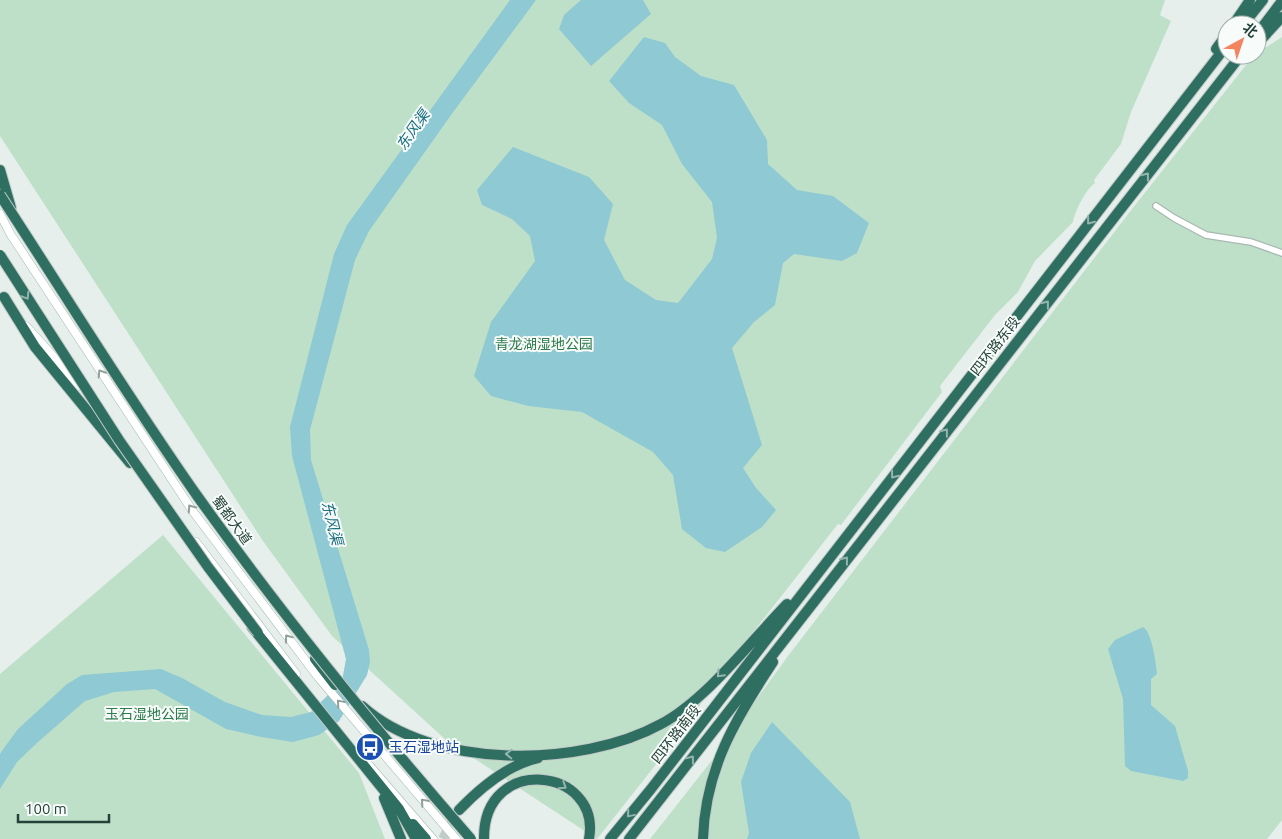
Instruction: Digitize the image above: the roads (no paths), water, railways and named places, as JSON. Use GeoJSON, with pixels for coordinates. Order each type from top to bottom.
{"type":"FeatureCollection","features":[{"type":"Feature","properties":{"kind":"highway"},"geometry":{"type":"LineString","coordinates":[[1240,15],[1250,0]]}},
{"type":"Feature","properties":{"kind":"highway"},"geometry":{"type":"LineString","coordinates":[[1251,15],[1263,0]]}},
{"type":"Feature","properties":{"kind":"highway"},"geometry":{"type":"LineString","coordinates":[[1267,21],[1282,1]]}},
{"type":"Feature","properties":{"kind":"highway"},"geometry":{"type":"LineString","coordinates":[[1267,33],[1282,17]]}},
{"type":"Feature","properties":{"kind":"highway"},"geometry":{"type":"LineString","coordinates":[[1167,121],[1217,48]]}},
{"type":"Feature","properties":{"kind":"highway","name":"四环路东段"},"geometry":{"type":"LineString","coordinates":[[762,645],[1217,58]]}},
{"type":"Feature","properties":{"kind":"highway","name":"四环路东段"},"geometry":{"type":"LineString","coordinates":[[774,655],[831,577],[1233,65]]}},
{"type":"Feature","properties":{"kind":"highway"},"geometry":{"type":"LineString","coordinates":[[1216,87],[1237,65]]}},
{"type":"Feature","properties":{"kind":"highway"},"geometry":{"type":"LineString","coordinates":[[0,170],[8,201],[27,240],[121,389],[209,520],[321,674],[366,728],[469,839]]}},
{"type":"Feature","properties":{"kind":"highway","name":"蜀都大道"},"geometry":{"type":"LineString","coordinates":[[0,195],[156,435],[237,551],[331,673],[469,839]]}},
{"type":"Feature","properties":{"kind":"highway"},"geometry":{"type":"LineString","coordinates":[[0,255],[119,440],[208,567],[306,695],[426,839]]}},
{"type":"Feature","properties":{"kind":"highway"},"geometry":{"type":"LineString","coordinates":[[2,293],[35,347],[140,476],[205,565],[399,809],[416,839]]}},
{"type":"Feature","properties":{"kind":"highway"},"geometry":{"type":"LineString","coordinates":[[321,674],[379,720],[420,740],[474,753],[514,755],[556,753],[610,745],[662,724],[689,705],[821,569]]}},
{"type":"Feature","properties":{"kind":"highway","name":"四环路南段"},"geometry":{"type":"LineString","coordinates":[[610,839],[762,645]]}},
{"type":"Feature","properties":{"kind":"highway"},"geometry":{"type":"LineString","coordinates":[[703,839],[709,787],[719,755],[733,726],[774,655]]}},
{"type":"Feature","properties":{"kind":"highway","name":"四环路南段"},"geometry":{"type":"LineString","coordinates":[[629,839],[774,655]]}},
{"type":"Feature","properties":{"kind":"highway"},"geometry":{"type":"LineString","coordinates":[[459,810],[475,793],[496,777],[518,765],[556,753]]}},
{"type":"Feature","properties":{"kind":"highway"},"geometry":{"type":"LineString","coordinates":[[484,839],[487,813],[494,800],[505,789],[528,779],[543,778],[557,782],[580,801],[586,814],[590,831],[589,839]]}},
{"type":"Feature","properties":{"kind":"highway"},"geometry":{"type":"LineString","coordinates":[[379,785],[401,839]]}},
{"type":"Feature","properties":{"kind":"main road"},"geometry":{"type":"LineString","coordinates":[[0,214],[11,235],[192,510],[321,674]]}},
{"type":"Feature","properties":{"kind":"main road"},"geometry":{"type":"LineString","coordinates":[[366,728],[456,839]]}},
{"type":"Feature","properties":{"kind":"main road"},"geometry":{"type":"LineString","coordinates":[[347,743],[433,839]]}},
{"type":"Feature","properties":{"kind":"street"},"geometry":{"type":"LineString","coordinates":[[1156,206],[1206,235],[1251,242],[1282,252]]}},
{"type":"Feature","properties":{"kind":"water"},"geometry":{"type":"Polygon","coordinates":[[[510,0],[536,0],[451,115],[369,231],[355,260],[310,430],[311,460],[369,650],[370,662],[367,675],[339,721],[319,735],[293,742],[226,729],[155,689],[114,692],[85,701],[17,762],[0,789],[0,754],[4,748],[18,729],[67,684],[82,675],[161,669],[182,678],[225,702],[262,715],[291,717],[311,712],[342,681],[346,659],[292,456],[290,427],[334,254],[347,225],[510,0]]]}},
{"type":"Feature","properties":{"kind":"water"},"geometry":{"type":"Polygon","coordinates":[[[581,0],[643,0],[651,14],[591,66],[559,29],[564,15],[581,0]]]}},
{"type":"Feature","properties":{"kind":"water"},"geometry":{"type":"Polygon","coordinates":[[[644,37],[665,43],[675,57],[701,76],[734,85],[767,140],[768,164],[797,190],[833,196],[869,223],[857,253],[842,261],[794,254],[783,263],[775,305],[754,322],[732,348],[762,445],[743,468],[756,488],[776,510],[762,527],[725,552],[706,548],[682,529],[673,475],[653,452],[582,412],[528,406],[491,396],[474,376],[491,322],[535,261],[530,236],[512,219],[482,205],[477,190],[513,147],[589,177],[613,204],[604,240],[625,280],[656,300],[678,303],[712,259],[717,238],[712,202],[682,164],[662,125],[629,103],[609,81],[644,37]]]}},
{"type":"Feature","properties":{"kind":"water"},"geometry":{"type":"Polygon","coordinates":[[[1143,627],[1151,641],[1157,674],[1151,679],[1151,705],[1175,726],[1188,771],[1188,778],[1183,781],[1131,771],[1125,766],[1123,699],[1108,649],[1115,640],[1143,627]]]}},
{"type":"Feature","properties":{"kind":"water"},"geometry":{"type":"Polygon","coordinates":[[[772,722],[850,802],[860,839],[747,839],[749,833],[741,782],[751,753],[772,722]]]}},
{"type":"Feature","properties":{"kind":"tunnel"},"geometry":{"type":"LineString","coordinates":[[443,839],[457,813]]}},
{"type":"Feature","properties":{"kind":"place","name":"玉石湿地站"},"geometry":{"type":"Point","coordinates":[370,747]}},
{"type":"Feature","properties":{"kind":"water label","name":"东风渠"},"geometry":{"type":"Point","coordinates":[413,130]}},
{"type":"Feature","properties":{"kind":"water label","name":"东风渠"},"geometry":{"type":"Point","coordinates":[332,523]}},
{"type":"Feature","properties":{"kind":"park label","name":"青龙湖湿地公园"},"geometry":{"type":"Point","coordinates":[544,344]}},
{"type":"Feature","properties":{"kind":"park label","name":"玉石湿地公园"},"geometry":{"type":"Point","coordinates":[147,714]}}]}
